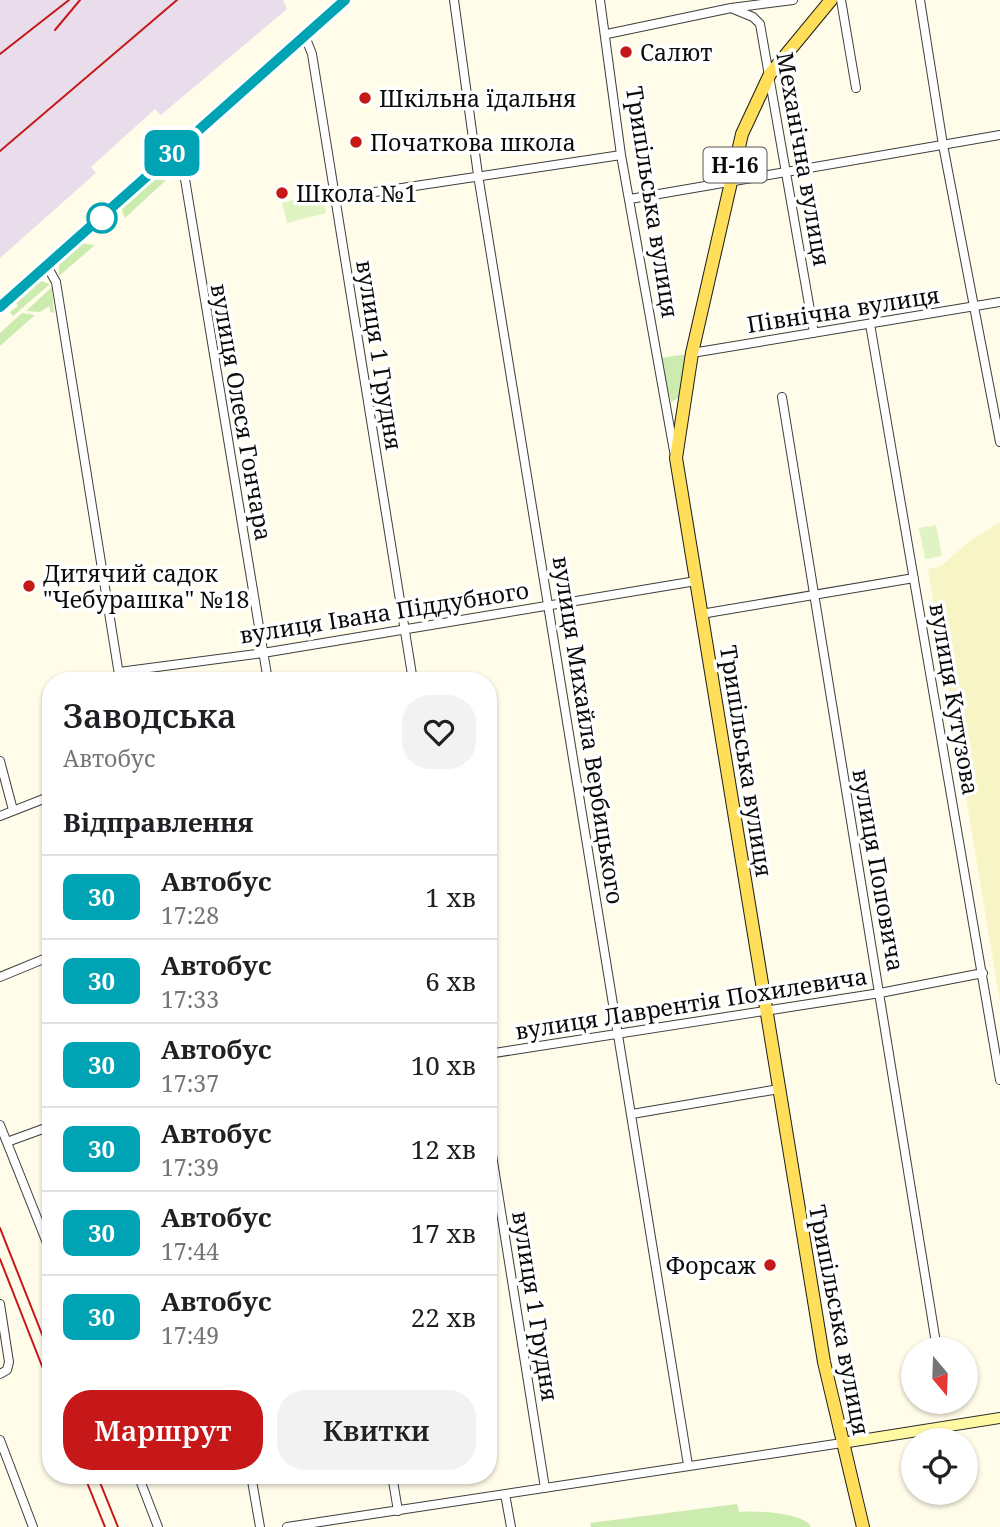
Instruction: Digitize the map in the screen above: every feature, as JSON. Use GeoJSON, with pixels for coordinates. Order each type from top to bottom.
{"type":"FeatureCollection","features":[{"type":"Feature","properties":{"kind":"main road"},"geometry":{"type":"LineString","coordinates":[[0,307],[345,0]]}},
{"type":"Feature","properties":{"kind":"main road","name":"Н-16"},"geometry":{"type":"LineString","coordinates":[[692,353],[742,134],[770,74],[831,0]]}},
{"type":"Feature","properties":{"kind":"main road"},"geometry":{"type":"LineString","coordinates":[[676,458],[692,353]]}},
{"type":"Feature","properties":{"kind":"main road","name":"Трипільська вулиця"},"geometry":{"type":"LineString","coordinates":[[676,458],[821,1350],[863,1527]]}},
{"type":"Feature","properties":{"kind":"street","name":"вулиця Михайла Вербицького"},"geometry":{"type":"LineString","coordinates":[[454,0],[478,175],[550,604],[688,1465]]}},
{"type":"Feature","properties":{"kind":"street","name":"Трипільська вулиця"},"geometry":{"type":"LineString","coordinates":[[600,0],[607,34],[621,155],[676,458]]}},
{"type":"Feature","properties":{"kind":"street"},"geometry":{"type":"LineString","coordinates":[[607,34],[731,8],[793,0]]}},
{"type":"Feature","properties":{"kind":"street"},"geometry":{"type":"LineString","coordinates":[[841,0],[856,88]]}},
{"type":"Feature","properties":{"kind":"street"},"geometry":{"type":"LineString","coordinates":[[920,0],[943,145],[1000,442]]}},
{"type":"Feature","properties":{"kind":"street","name":"Механічна вулиця"},"geometry":{"type":"LineString","coordinates":[[731,8],[753,17],[760,24],[788,172],[814,333]]}},
{"type":"Feature","properties":{"kind":"street","name":"вулиця 1 Грудня"},"geometry":{"type":"LineString","coordinates":[[305,36],[312,54],[412,672]]}},
{"type":"Feature","properties":{"kind":"street"},"geometry":{"type":"LineString","coordinates":[[630,199],[1000,135]]}},
{"type":"Feature","properties":{"kind":"street","name":"вулиця Олеся Гончара"},"geometry":{"type":"LineString","coordinates":[[175,151],[183,167],[266,672]]}},
{"type":"Feature","properties":{"kind":"street"},"geometry":{"type":"LineString","coordinates":[[335,198],[621,155]]}},
{"type":"Feature","properties":{"kind":"street"},"geometry":{"type":"LineString","coordinates":[[47,266],[56,282],[118,672]]}},
{"type":"Feature","properties":{"kind":"street","name":"Північна вулиця"},"geometry":{"type":"LineString","coordinates":[[692,353],[1000,302]]}},
{"type":"Feature","properties":{"kind":"street","name":"вулиця Кутузова"},"geometry":{"type":"LineString","coordinates":[[870,324],[1000,1080]]}},
{"type":"Feature","properties":{"kind":"street","name":"вулиця Поповича"},"geometry":{"type":"LineString","coordinates":[[782,397],[935,1337]]}},
{"type":"Feature","properties":{"kind":"street"},"geometry":{"type":"LineString","coordinates":[[701,614],[914,578]]}},
{"type":"Feature","properties":{"kind":"street","name":"вулиця Івана Піддубного"},"geometry":{"type":"LineString","coordinates":[[149,672],[696,581]]}},
{"type":"Feature","properties":{"kind":"street"},"geometry":{"type":"LineString","coordinates":[[0,761],[13,810]]}},
{"type":"Feature","properties":{"kind":"street"},"geometry":{"type":"LineString","coordinates":[[0,816],[42,799]]}},
{"type":"Feature","properties":{"kind":"street"},"geometry":{"type":"LineString","coordinates":[[0,976],[42,960]]}},
{"type":"Feature","properties":{"kind":"street","name":"вулиця Лаврентія Похилевича"},"geometry":{"type":"LineString","coordinates":[[497,1053],[767,1012],[983,973]]}},
{"type":"Feature","properties":{"kind":"street"},"geometry":{"type":"LineString","coordinates":[[632,1114],[779,1089]]}},
{"type":"Feature","properties":{"kind":"street"},"geometry":{"type":"LineString","coordinates":[[0,1125],[42,1230]]}},
{"type":"Feature","properties":{"kind":"street"},"geometry":{"type":"LineString","coordinates":[[7,1142],[42,1129]]}},
{"type":"Feature","properties":{"kind":"street","name":"вулиця 1 Грудня"},"geometry":{"type":"LineString","coordinates":[[497,1187],[545,1488]]}},
{"type":"Feature","properties":{"kind":"street"},"geometry":{"type":"LineString","coordinates":[[0,1304],[9,1362],[7,1370],[0,1374]]}},
{"type":"Feature","properties":{"kind":"street"},"geometry":{"type":"LineString","coordinates":[[288,1527],[1000,1418]]}},
{"type":"Feature","properties":{"kind":"street"},"geometry":{"type":"LineString","coordinates":[[0,1440],[33,1527]]}},
{"type":"Feature","properties":{"kind":"street"},"geometry":{"type":"LineString","coordinates":[[142,1484],[159,1527]]}},
{"type":"Feature","properties":{"kind":"street"},"geometry":{"type":"LineString","coordinates":[[253,1484],[260,1527]]}},
{"type":"Feature","properties":{"kind":"street"},"geometry":{"type":"LineString","coordinates":[[394,1484],[398,1511]]}},
{"type":"Feature","properties":{"kind":"street"},"geometry":{"type":"LineString","coordinates":[[505,1494],[511,1527]]}},
{"type":"Feature","properties":{"kind":"shaded area"},"geometry":{"type":"Polygon","coordinates":[[[0,0],[283,0],[287,9],[161,115],[155,109],[91,167],[96,173],[0,258],[0,0]]]}},
{"type":"Feature","properties":{"kind":"shaded area"},"geometry":{"type":"Polygon","coordinates":[[[1000,522],[1000,1002],[928,569],[940,567],[970,541],[1000,522]]]}},
{"type":"Feature","properties":{"kind":"green space"},"geometry":{"type":"Polygon","coordinates":[[[171,163],[179,168],[125,218],[121,208],[171,163]]]}},
{"type":"Feature","properties":{"kind":"green space"},"geometry":{"type":"Polygon","coordinates":[[[321,193],[326,213],[287,223],[282,203],[321,193]]]}},
{"type":"Feature","properties":{"kind":"green space"},"geometry":{"type":"Polygon","coordinates":[[[79,243],[95,245],[59,276],[59,262],[79,243]]]}},
{"type":"Feature","properties":{"kind":"green space"},"geometry":{"type":"Polygon","coordinates":[[[38,280],[50,284],[13,316],[10,312],[18,306],[16,303],[38,280]]]}},
{"type":"Feature","properties":{"kind":"green space"},"geometry":{"type":"Polygon","coordinates":[[[52,287],[54,312],[51,313],[49,306],[40,312],[26,311],[52,287]]]}},
{"type":"Feature","properties":{"kind":"green space"},"geometry":{"type":"Polygon","coordinates":[[[22,313],[35,315],[0,346],[0,333],[22,313]]]}},
{"type":"Feature","properties":{"kind":"green space"},"geometry":{"type":"Polygon","coordinates":[[[688,354],[680,397],[671,402],[660,358],[688,354]]]}},
{"type":"Feature","properties":{"kind":"green space"},"geometry":{"type":"Polygon","coordinates":[[[936,525],[942,556],[925,559],[919,528],[936,525]]]}},
{"type":"Feature","properties":{"kind":"green space"},"geometry":{"type":"Polygon","coordinates":[[[737,1504],[739,1512],[767,1512],[800,1518],[811,1527],[591,1527],[590,1523],[737,1504]]]}},
{"type":"Feature","properties":{"kind":"railway"},"geometry":{"type":"LineString","coordinates":[[0,54],[69,0]]}},
{"type":"Feature","properties":{"kind":"railway"},"geometry":{"type":"LineString","coordinates":[[55,30],[80,0]]}},
{"type":"Feature","properties":{"kind":"railway"},"geometry":{"type":"LineString","coordinates":[[0,151],[177,0]]}},
{"type":"Feature","properties":{"kind":"railway"},"geometry":{"type":"LineString","coordinates":[[0,1228],[42,1334]]}},
{"type":"Feature","properties":{"kind":"railway"},"geometry":{"type":"LineString","coordinates":[[0,1259],[42,1366]]}},
{"type":"Feature","properties":{"kind":"railway"},"geometry":{"type":"LineString","coordinates":[[88,1484],[105,1527]]}},
{"type":"Feature","properties":{"kind":"railway"},"geometry":{"type":"LineString","coordinates":[[101,1484],[118,1527]]}},
{"type":"Feature","properties":{"kind":"bus line","name":"30"},"geometry":{"type":"LineString","coordinates":[[0,307],[345,0]]}},
{"type":"Feature","properties":{"kind":"place","name":"Салют"},"geometry":{"type":"Point","coordinates":[626,52]}},
{"type":"Feature","properties":{"kind":"place","name":"Шкільна їдальня"},"geometry":{"type":"Point","coordinates":[365,98]}},
{"type":"Feature","properties":{"kind":"place","name":"Початкова школа"},"geometry":{"type":"Point","coordinates":[356,142]}},
{"type":"Feature","properties":{"kind":"place","name":"Школа №1"},"geometry":{"type":"Point","coordinates":[282,193]}},
{"type":"Feature","properties":{"kind":"place","name":"Дитячий садок \"Чебурашка\" №18"},"geometry":{"type":"Point","coordinates":[29,586]}},
{"type":"Feature","properties":{"kind":"place","name":"Форсаж"},"geometry":{"type":"Point","coordinates":[770,1265]}}]}
